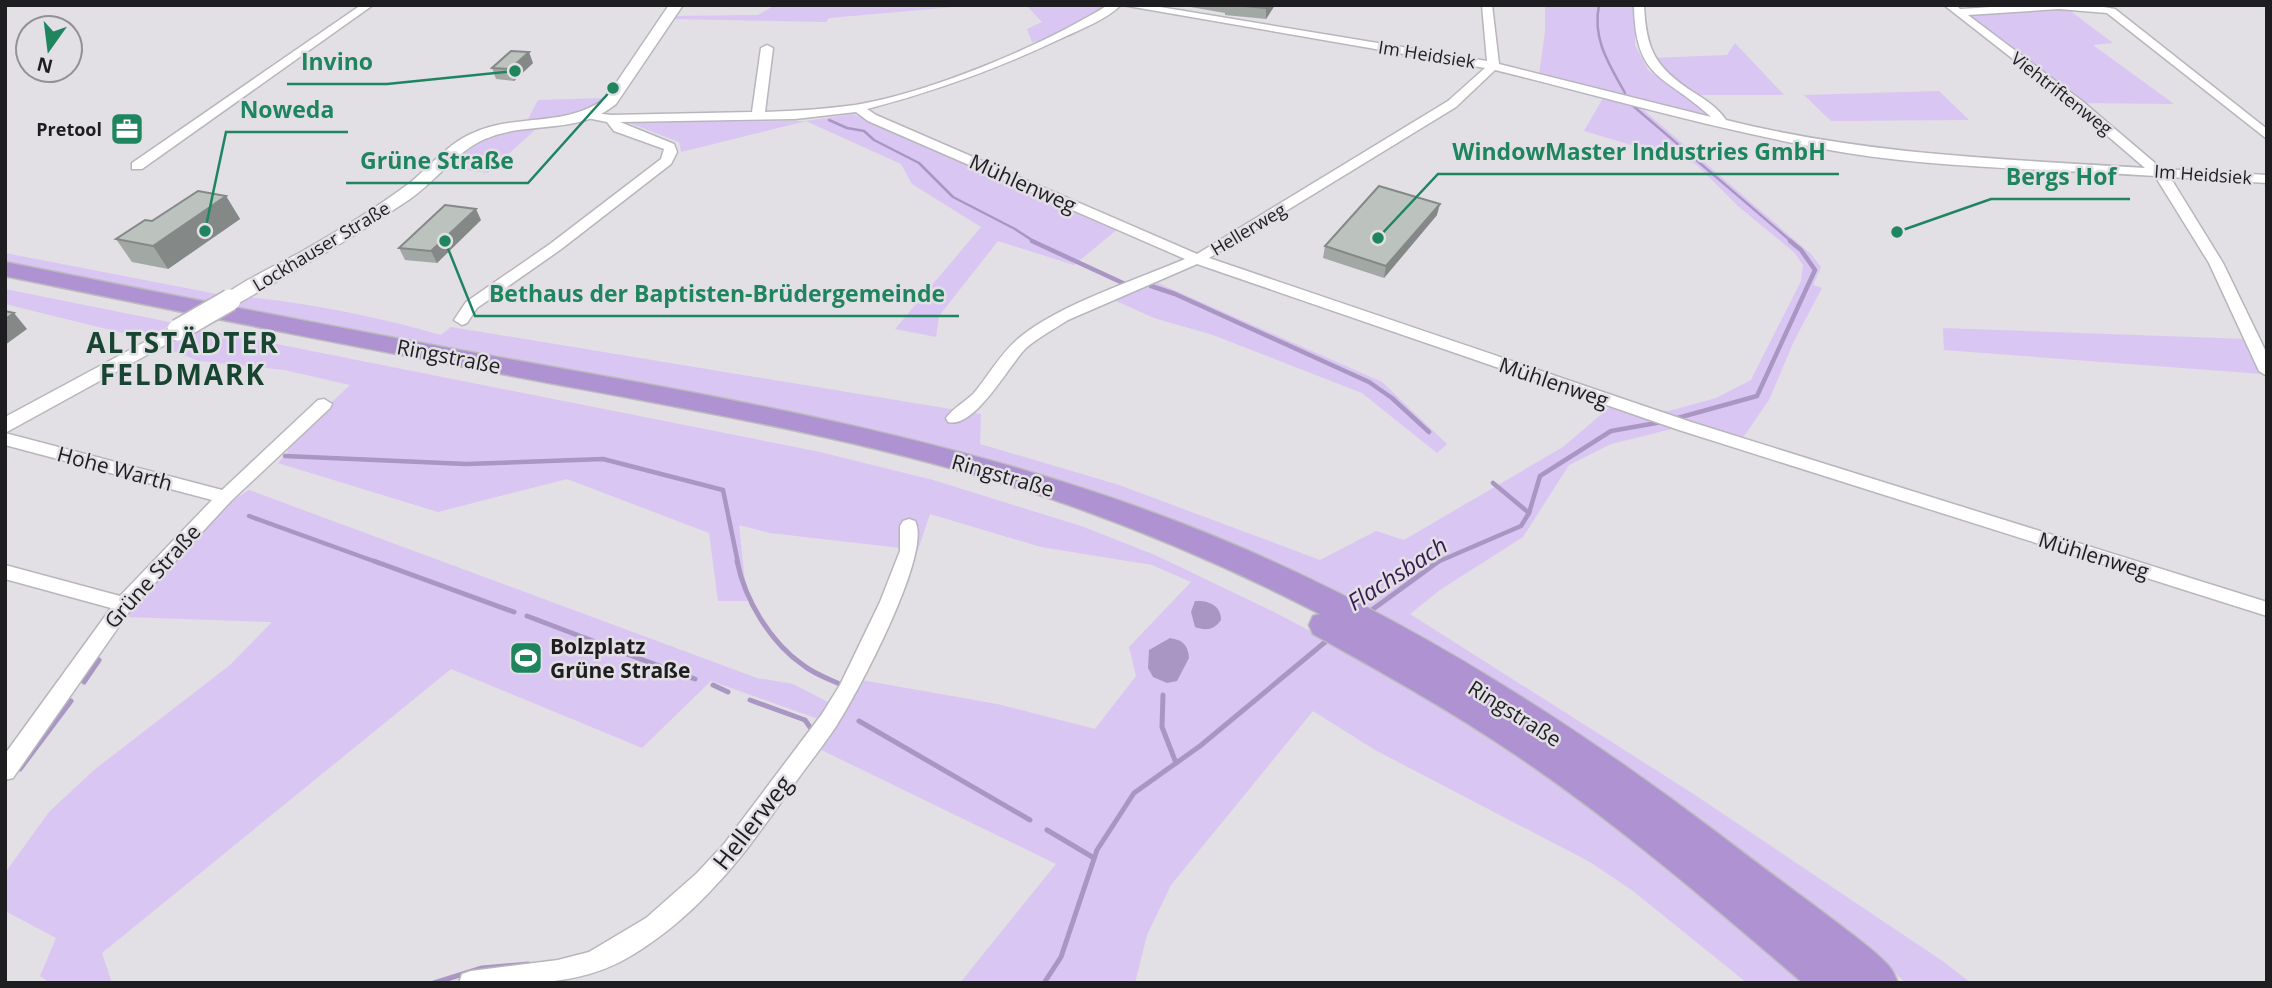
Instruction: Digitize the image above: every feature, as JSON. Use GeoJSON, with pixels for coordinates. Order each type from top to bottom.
{"type":"FeatureCollection","features":[{"type":"Feature","properties":{"kind":"highway","name":"Ringstraße"},"geometry":{"type":"LineString","coordinates":[[5,269],[865,438],[973,465],[1081,498],[1181,535],[1274,587],[1541,727],[1701,843],[1877,983]]}},
{"type":"Feature","properties":{"kind":"highway","name":"Ringstraße"},"geometry":{"type":"LineString","coordinates":[[5,283],[857,452],[1073,513],[1274,587]]}},
{"type":"Feature","properties":{"kind":"highway","name":"Ringstraße"},"geometry":{"type":"LineString","coordinates":[[1391,648],[1532,746],[1691,863],[1835,983]]}},
{"type":"Feature","properties":{"kind":"street"},"geometry":{"type":"LineString","coordinates":[[137,166],[368,5]]}},
{"type":"Feature","properties":{"kind":"street","name":"Lockhauser Straße"},"geometry":{"type":"LineString","coordinates":[[5,426],[178,330],[397,200],[476,137],[510,126],[558,122],[591,114],[611,101],[676,5]]}},
{"type":"Feature","properties":{"kind":"street"},"geometry":{"type":"LineString","coordinates":[[591,114],[611,120],[820,114],[858,108],[907,96],[1000,63],[1092,20],[1116,5]]}},
{"type":"Feature","properties":{"kind":"street","name":"Im Heidsiek"},"geometry":{"type":"LineString","coordinates":[[1127,5],[1493,66],[1722,124],[1881,154],[2267,179]]}},
{"type":"Feature","properties":{"kind":"street"},"geometry":{"type":"LineString","coordinates":[[1487,5],[1493,66]]}},
{"type":"Feature","properties":{"kind":"street"},"geometry":{"type":"LineString","coordinates":[[1639,5],[1640,38],[1648,59],[1661,75],[1710,109],[1722,124]]}},
{"type":"Feature","properties":{"kind":"street"},"geometry":{"type":"LineString","coordinates":[[1954,9],[2076,6],[2099,7],[2111,11],[2267,135]]}},
{"type":"Feature","properties":{"kind":"street","name":"Viehtriftenweg"},"geometry":{"type":"LineString","coordinates":[[1954,9],[2078,104],[2158,171],[2216,263],[2267,371]]}},
{"type":"Feature","properties":{"kind":"street"},"geometry":{"type":"LineString","coordinates":[[758,116],[767,48]]}},
{"type":"Feature","properties":{"kind":"street","name":"Hellerweg"},"geometry":{"type":"LineString","coordinates":[[954,418],[979,400],[1014,351],[1046,326],[1197,259],[1452,104],[1493,66]]}},
{"type":"Feature","properties":{"kind":"street","name":"Mühlenweg"},"geometry":{"type":"LineString","coordinates":[[858,108],[872,118],[1197,259],[1685,426],[2267,609]]}},
{"type":"Feature","properties":{"kind":"street"},"geometry":{"type":"LineString","coordinates":[[463,320],[471,305],[555,247],[666,160],[671,152],[670,147],[618,128],[611,120]]}},
{"type":"Feature","properties":{"kind":"street","name":"Grüne Straße"},"geometry":{"type":"LineString","coordinates":[[5,771],[124,604],[225,497],[324,404]]}},
{"type":"Feature","properties":{"kind":"street","name":"Hohe Warth"},"geometry":{"type":"LineString","coordinates":[[5,439],[225,497]]}},
{"type":"Feature","properties":{"kind":"street","name":"Hellerweg"},"geometry":{"type":"LineString","coordinates":[[471,983],[558,972],[613,953],[654,926],[705,881],[740,840],[829,720],[847,690],[890,602],[909,551],[909,526]]}},
{"type":"Feature","properties":{"kind":"street"},"geometry":{"type":"LineString","coordinates":[[7,573],[124,604]]}},
{"type":"Feature","properties":{"kind":"shaded area"},"geometry":{"type":"Polygon","coordinates":[[[775,5],[976,5],[829,18],[826,22],[672,19],[673,16],[758,15],[775,5]]]}},
{"type":"Feature","properties":{"kind":"shaded area"},"geometry":{"type":"Polygon","coordinates":[[[1026,5],[1112,5],[1041,41],[1032,42],[1027,29],[1042,22],[1026,5]]]}},
{"type":"Feature","properties":{"kind":"shaded area"},"geometry":{"type":"Polygon","coordinates":[[[1545,5],[1636,5],[1635,45],[1648,70],[1708,112],[1713,119],[1539,75],[1545,32],[1545,5]]]}},
{"type":"Feature","properties":{"kind":"shaded area"},"geometry":{"type":"Polygon","coordinates":[[[2065,7],[2113,43],[2093,45],[2174,104],[2079,103],[1964,14],[2065,7]]]}},
{"type":"Feature","properties":{"kind":"shaded area"},"geometry":{"type":"Polygon","coordinates":[[[1735,43],[1784,95],[1694,95],[1657,67],[1651,58],[1727,55],[1735,43]]]}},
{"type":"Feature","properties":{"kind":"shaded area"},"geometry":{"type":"Polygon","coordinates":[[[1939,91],[1969,120],[1831,121],[1804,95],[1939,91]]]}},
{"type":"Feature","properties":{"kind":"shaded area"},"geometry":{"type":"Polygon","coordinates":[[[606,98],[580,114],[527,121],[538,100],[606,98]]]}},
{"type":"Feature","properties":{"kind":"shaded area"},"geometry":{"type":"Polygon","coordinates":[[[1603,98],[1640,107],[1811,254],[1821,267],[1813,285],[1822,288],[1794,341],[1769,400],[1742,439],[1696,423],[1611,444],[1569,465],[1523,537],[1440,590],[1410,614],[1692,793],[1944,962],[1971,983],[1906,983],[1872,953],[1509,696],[1010,466],[824,420],[495,355],[5,264],[5,253],[222,295],[333,309],[441,335],[451,327],[981,414],[980,444],[1119,485],[1320,560],[1376,531],[1404,540],[1563,447],[1611,406],[1669,411],[1716,398],[1751,380],[1801,281],[1803,265],[1794,252],[1739,207],[1696,164],[1584,131],[1603,98]]]}},
{"type":"Feature","properties":{"kind":"shaded area"},"geometry":{"type":"Polygon","coordinates":[[[853,114],[1119,228],[1074,265],[998,241],[939,316],[936,337],[895,329],[981,227],[912,184],[901,164],[806,121],[853,114]]]}},
{"type":"Feature","properties":{"kind":"shaded area"},"geometry":{"type":"Polygon","coordinates":[[[806,121],[681,152],[679,142],[627,122],[806,121]]]}},
{"type":"Feature","properties":{"kind":"shaded area"},"geometry":{"type":"Polygon","coordinates":[[[538,127],[488,173],[466,170],[472,164],[455,162],[475,146],[493,137],[538,127]]]}},
{"type":"Feature","properties":{"kind":"shaded area"},"geometry":{"type":"Polygon","coordinates":[[[1158,283],[1382,382],[1447,444],[1437,453],[1362,393],[1213,335],[1154,318],[1114,300],[1158,283]]]}},
{"type":"Feature","properties":{"kind":"shaded area"},"geometry":{"type":"Polygon","coordinates":[[[5,289],[174,323],[147,339],[5,304],[5,289]]]}},
{"type":"Feature","properties":{"kind":"shaded area"},"geometry":{"type":"Polygon","coordinates":[[[196,328],[820,452],[933,480],[1081,526],[1155,555],[1276,613],[1373,664],[1502,739],[1603,812],[1805,983],[1747,983],[1633,891],[1590,862],[1375,750],[1313,711],[1171,885],[1147,935],[1135,983],[960,983],[1056,864],[805,742],[818,719],[711,681],[642,748],[451,669],[102,953],[112,983],[50,983],[40,976],[56,938],[5,911],[5,873],[49,812],[94,770],[230,665],[272,622],[126,617],[161,570],[223,507],[249,490],[757,678],[793,684],[830,703],[844,677],[997,704],[1095,729],[1136,676],[1129,647],[1191,582],[1152,565],[1041,547],[930,514],[918,550],[770,533],[739,525],[747,601],[718,601],[709,533],[567,479],[438,512],[278,463],[288,452],[286,445],[350,385],[284,370],[199,361],[163,347],[196,328]]]}},
{"type":"Feature","properties":{"kind":"shaded area"},"geometry":{"type":"Polygon","coordinates":[[[1943,328],[2245,339],[2262,374],[1944,350],[1943,328]]]}},
{"type":"Feature","properties":{"kind":"shaded area"},"geometry":{"type":"Polygon","coordinates":[[[1195,601],[1205,601],[1216,607],[1221,620],[1216,626],[1210,629],[1195,627],[1191,612],[1195,601]]]}},
{"type":"Feature","properties":{"kind":"shaded area"},"geometry":{"type":"Polygon","coordinates":[[[1170,638],[1184,644],[1189,658],[1177,681],[1167,683],[1153,677],[1148,668],[1149,650],[1170,638]]]}},
{"type":"Feature","properties":{"kind":"building"},"geometry":{"type":"Polygon","coordinates":[[[1234,5],[1269,5],[1266,8],[1234,5]]]}},
{"type":"Feature","properties":{"kind":"building"},"geometry":{"type":"Polygon","coordinates":[[[511,51],[529,52],[510,69],[492,68],[511,51]]]}},
{"type":"Feature","properties":{"kind":"building"},"geometry":{"type":"Polygon","coordinates":[[[1379,186],[1440,204],[1386,266],[1325,246],[1379,186]]]}},
{"type":"Feature","properties":{"kind":"building"},"geometry":{"type":"Polygon","coordinates":[[[198,191],[226,196],[153,246],[116,239],[145,220],[152,221],[198,191]]]}},
{"type":"Feature","properties":{"kind":"building"},"geometry":{"type":"Polygon","coordinates":[[[445,205],[476,209],[431,251],[399,248],[445,205]]]}},
{"type":"Feature","properties":{"kind":"building"},"geometry":{"type":"Polygon","coordinates":[[[5,311],[14,313],[5,319],[5,311]]]}},
{"type":"Feature","properties":{"kind":"waterway","name":"Flachsbach"},"geometry":{"type":"LineString","coordinates":[[1599,5],[1598,29],[1603,51],[1625,93]]}},
{"type":"Feature","properties":{"kind":"waterway","name":"Flachsbach"},"geometry":{"type":"LineString","coordinates":[[1632,105],[1792,242]]}},
{"type":"Feature","properties":{"kind":"waterway"},"geometry":{"type":"LineString","coordinates":[[829,120],[847,128],[864,131],[874,140],[919,163],[953,197],[1035,242]]}},
{"type":"Feature","properties":{"kind":"waterway"},"geometry":{"type":"LineString","coordinates":[[1032,241],[1125,284]]}},
{"type":"Feature","properties":{"kind":"waterway","name":"Flachsbach"},"geometry":{"type":"LineString","coordinates":[[1674,419],[1757,396],[1815,270],[1801,250],[1790,241]]}},
{"type":"Feature","properties":{"kind":"waterway"},"geometry":{"type":"LineString","coordinates":[[1151,286],[1175,294],[1369,382],[1392,398],[1429,432]]}},
{"type":"Feature","properties":{"kind":"waterway","name":"Flachsbach"},"geometry":{"type":"LineString","coordinates":[[1529,513],[1540,476],[1611,431],[1662,422]]}},
{"type":"Feature","properties":{"kind":"waterway"},"geometry":{"type":"LineString","coordinates":[[285,456],[466,464],[603,459],[723,490],[738,563]]}},
{"type":"Feature","properties":{"kind":"waterway"},"geometry":{"type":"LineString","coordinates":[[1493,483],[1529,513]]}},
{"type":"Feature","properties":{"kind":"waterway","name":"Flachsbach"},"geometry":{"type":"LineString","coordinates":[[1438,562],[1521,526],[1529,513]]}},
{"type":"Feature","properties":{"kind":"waterway"},"geometry":{"type":"LineString","coordinates":[[249,516],[379,563]]}},
{"type":"Feature","properties":{"kind":"waterway"},"geometry":{"type":"LineString","coordinates":[[374,561],[514,612]]}},
{"type":"Feature","properties":{"kind":"waterway"},"geometry":{"type":"LineString","coordinates":[[737,561],[753,605],[780,645],[807,668],[842,685]]}},
{"type":"Feature","properties":{"kind":"waterway","name":"Flachsbach"},"geometry":{"type":"LineString","coordinates":[[1369,612],[1438,562]]}},
{"type":"Feature","properties":{"kind":"waterway"},"geometry":{"type":"LineString","coordinates":[[527,616],[614,649]]}},
{"type":"Feature","properties":{"kind":"waterway","name":"Flachsbach"},"geometry":{"type":"LineString","coordinates":[[1044,983],[1061,957],[1097,850],[1134,793],[1200,746],[1330,638]]}},
{"type":"Feature","properties":{"kind":"waterway"},"geometry":{"type":"LineString","coordinates":[[624,653],[695,679]]}},
{"type":"Feature","properties":{"kind":"waterway"},"geometry":{"type":"LineString","coordinates":[[84,682],[99,660]]}},
{"type":"Feature","properties":{"kind":"waterway"},"geometry":{"type":"LineString","coordinates":[[713,685],[728,692]]}},
{"type":"Feature","properties":{"kind":"waterway"},"geometry":{"type":"LineString","coordinates":[[1163,695],[1162,727],[1176,763]]}},
{"type":"Feature","properties":{"kind":"waterway"},"geometry":{"type":"LineString","coordinates":[[750,700],[805,720],[812,730]]}},
{"type":"Feature","properties":{"kind":"waterway"},"geometry":{"type":"LineString","coordinates":[[20,769],[71,701]]}},
{"type":"Feature","properties":{"kind":"waterway"},"geometry":{"type":"LineString","coordinates":[[859,721],[1030,820]]}},
{"type":"Feature","properties":{"kind":"waterway"},"geometry":{"type":"LineString","coordinates":[[1047,830],[1094,858]]}},
{"type":"Feature","properties":{"kind":"waterway"},"geometry":{"type":"LineString","coordinates":[[434,983],[482,968],[529,964]]}},
{"type":"Feature","properties":{"kind":"place","name":"Invino"},"geometry":{"type":"Point","coordinates":[515,71]}},
{"type":"Feature","properties":{"kind":"place","name":"Grüne Straße"},"geometry":{"type":"Point","coordinates":[613,88]}},
{"type":"Feature","properties":{"kind":"place","name":"Pretool"},"geometry":{"type":"Point","coordinates":[127,129]}},
{"type":"Feature","properties":{"kind":"place","name":"Noweda"},"geometry":{"type":"Point","coordinates":[205,231]}},
{"type":"Feature","properties":{"kind":"place","name":"Bergs Hof"},"geometry":{"type":"Point","coordinates":[1897,232]}},
{"type":"Feature","properties":{"kind":"place","name":"WindowMaster Industries GmbH"},"geometry":{"type":"Point","coordinates":[1378,238]}},
{"type":"Feature","properties":{"kind":"place","name":"Bethaus der Baptisten-Brüdergemeinde"},"geometry":{"type":"Point","coordinates":[445,241]}},
{"type":"Feature","properties":{"kind":"place","name":"Bolzplatz Grüne Straße"},"geometry":{"type":"Point","coordinates":[526,658]}},
{"type":"Feature","properties":{"kind":"district","name":"ALTSTÄDTER FELDMARK"},"geometry":{"type":"Point","coordinates":[183,358]}}]}
